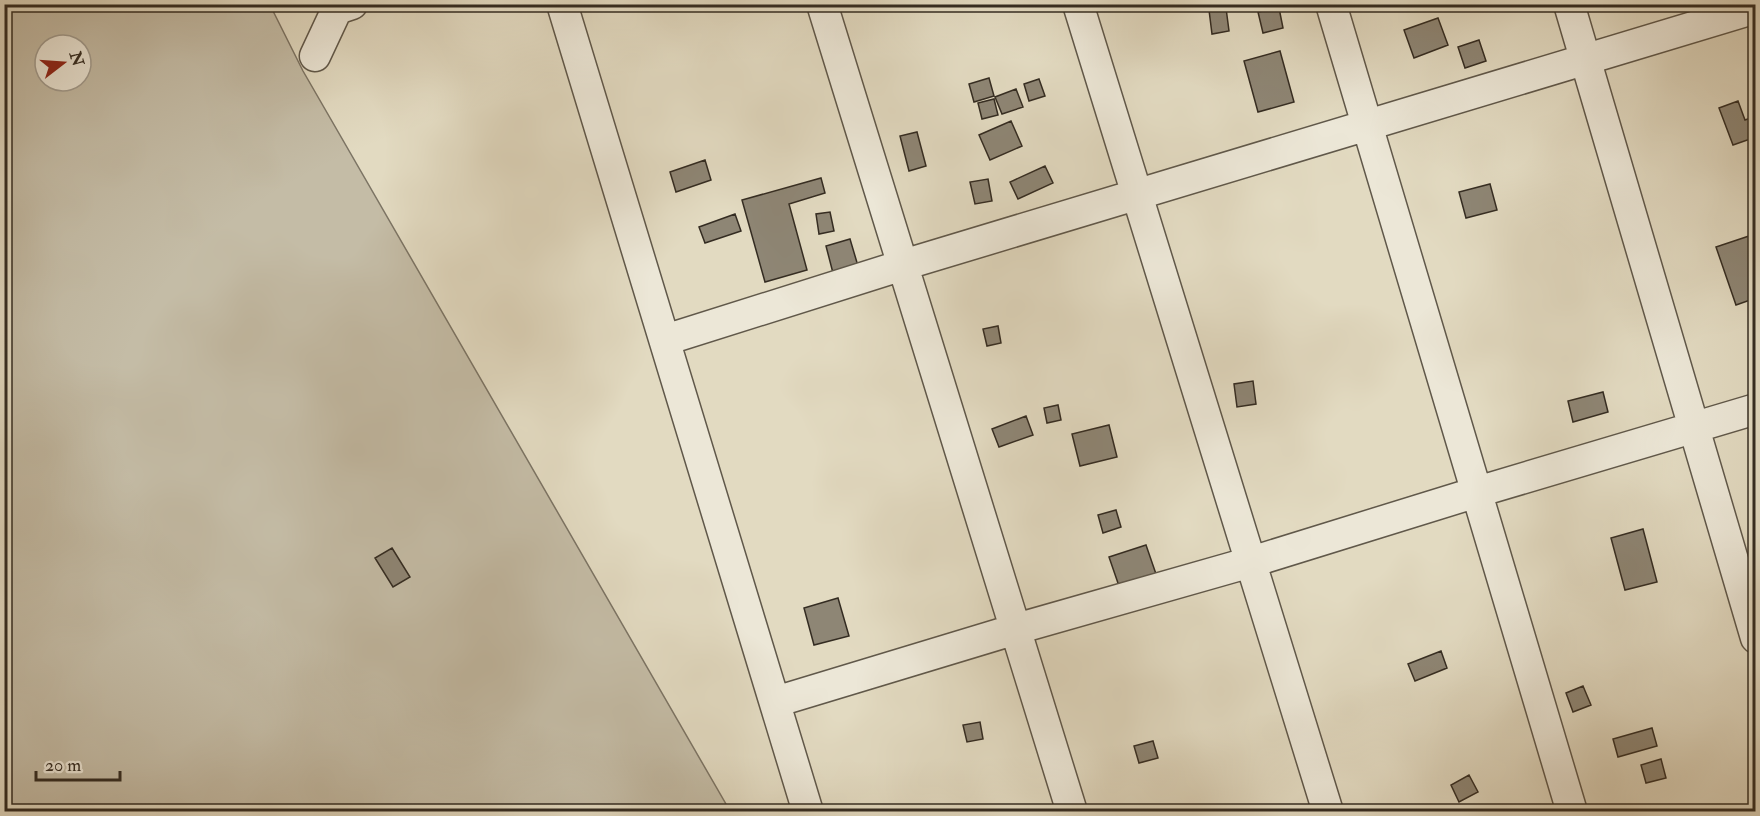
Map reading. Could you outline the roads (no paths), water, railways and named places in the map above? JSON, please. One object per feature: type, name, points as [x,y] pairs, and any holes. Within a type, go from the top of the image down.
[{"type":"street","points":[[562,4],[808,812]]},
{"type":"street","points":[[822,4],[1072,812]]},
{"type":"street","points":[[1078,4],[1328,812]]},
{"type":"street","points":[[1331,4],[1572,812]]},
{"type":"street","points":[[1569,4],[1755,638]]},
{"type":"street","points":[[315,56],[342,6]]},
{"type":"street","points":[[665,340],[903,265],[1367,127],[1755,8]]},
{"type":"street","points":[[775,702],[1755,410]]}]
